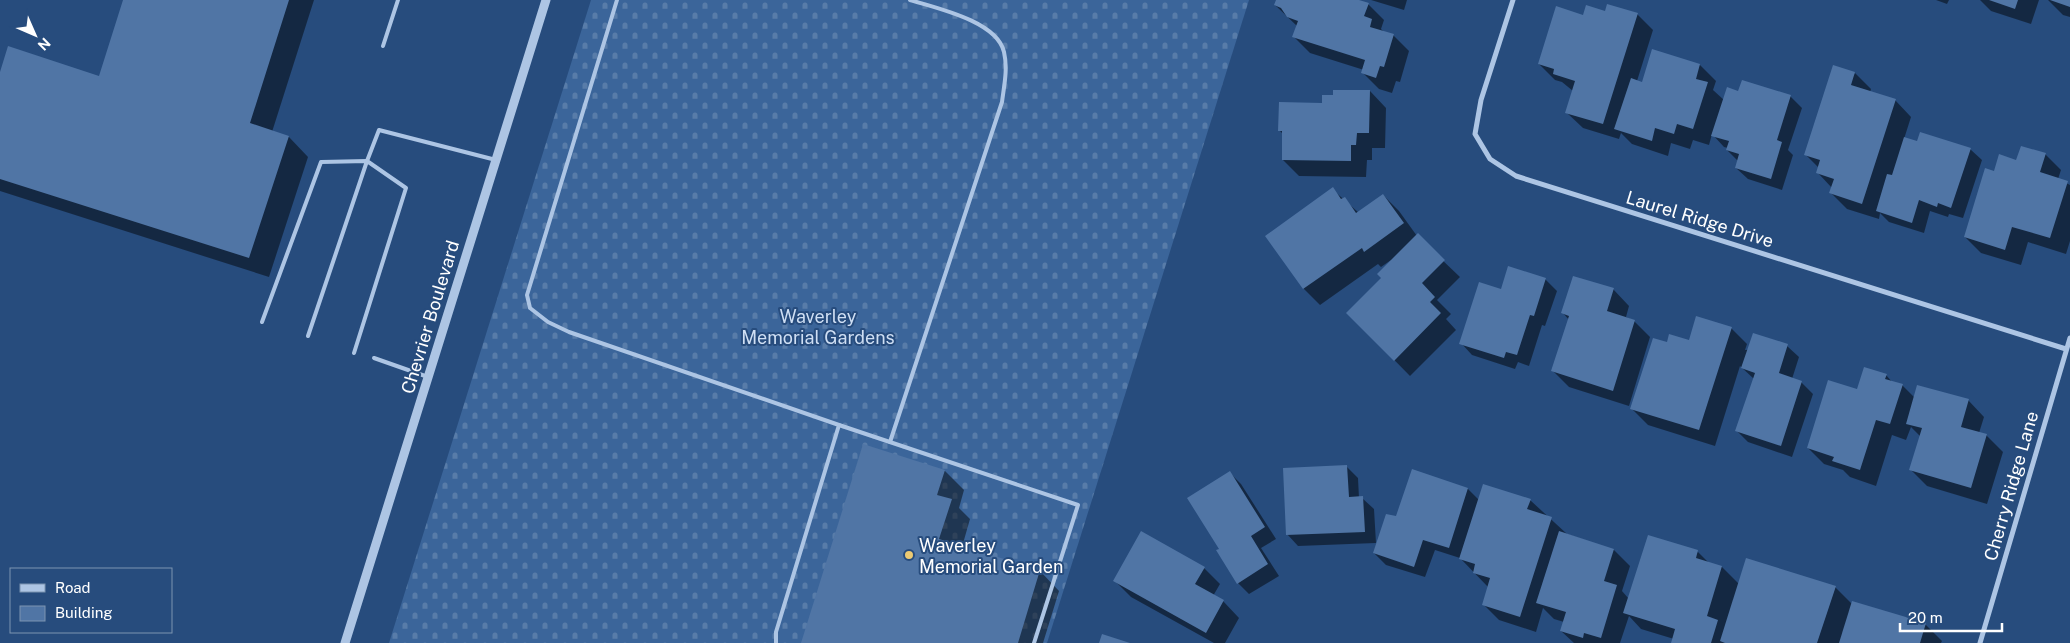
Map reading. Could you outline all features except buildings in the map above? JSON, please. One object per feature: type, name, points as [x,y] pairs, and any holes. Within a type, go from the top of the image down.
[{"type":"street","name":"Chevrier Boulevard","points":[[345,643],[546,0]]},
{"type":"street","name":"Laurel Ridge Drive","points":[[1513,0],[1481,100],[1475,134],[1490,159],[1516,176],[2066,349]]},
{"type":"street","name":"Cherry Ridge Lane","points":[[1980,643],[2070,338]]},
{"type":"lane","points":[[383,46],[398,0]]},
{"type":"lane","points":[[617,0],[527,295],[530,308],[548,322],[569,332],[1078,505],[1034,643]]},
{"type":"lane","points":[[890,442],[1002,102],[1006,75],[1004,50],[990,32],[959,14],[910,0]]},
{"type":"lane","points":[[308,336],[379,130],[496,160]]},
{"type":"lane","points":[[262,322],[321,162],[367,161],[406,188],[354,353]]},
{"type":"lane","points":[[374,358],[428,377]]},
{"type":"lane","points":[[776,643],[776,632],[839,425]]},
{"type":"green space","name":"Waverley Memorial Gardens","points":[[591,0],[1249,0],[1047,643],[389,643]]},
{"type":"place","name":"Waverley Memorial Garden","points":[[909,555]]}]
